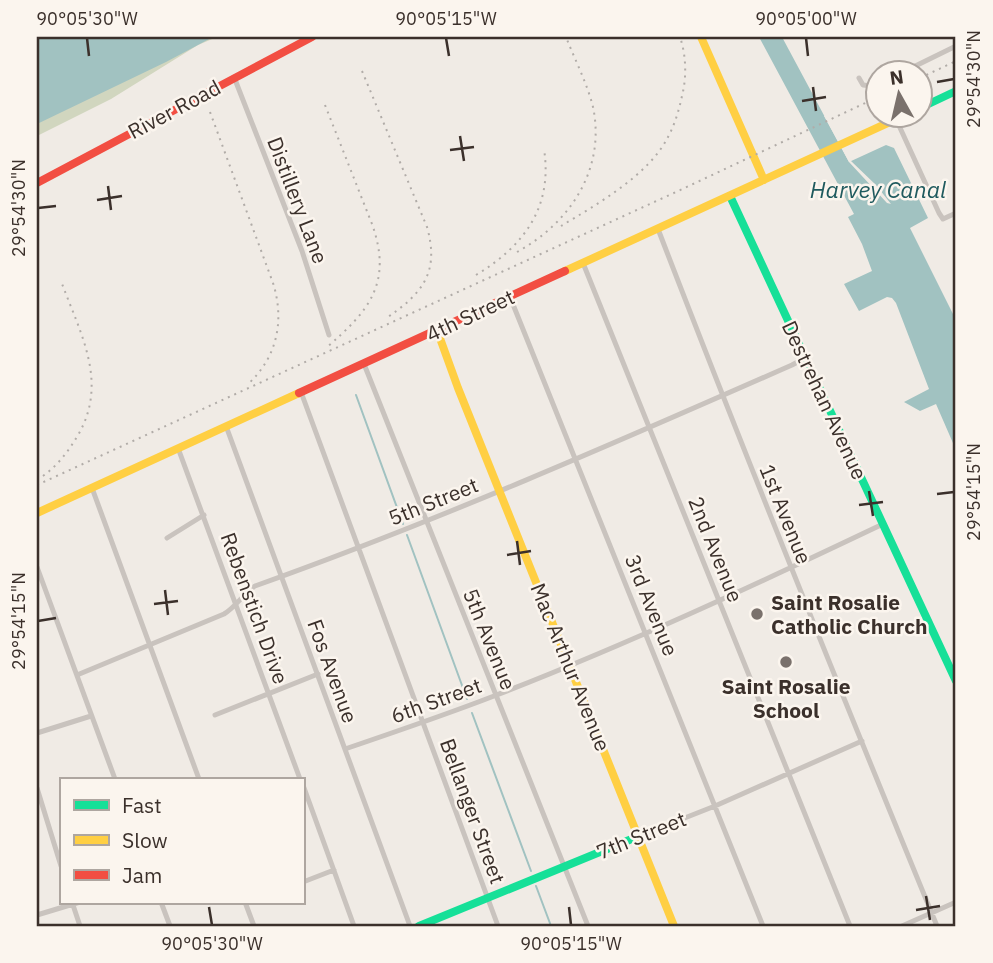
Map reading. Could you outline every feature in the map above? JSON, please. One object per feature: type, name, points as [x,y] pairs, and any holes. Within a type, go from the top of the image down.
[{"type":"main road","name":"River Road","points":[[37,183],[312,37]]},
{"type":"main road","points":[[701,37],[764,180]]},
{"type":"main road","points":[[934,101],[956,91]]},
{"type":"main road","name":"4th Street","points":[[37,513],[873,130]]},
{"type":"main road","name":"Destrehan Avenue","points":[[730,195],[956,681]]},
{"type":"main road","name":"Mac Arthur Avenue","points":[[437,330],[674,926]]},
{"type":"main road","name":"7th Street","points":[[419,926],[639,836]]},
{"type":"street","points":[[928,60],[956,46]]},
{"type":"street","name":"Distillery Lane","points":[[234,77],[302,251],[329,335]]},
{"type":"street","points":[[859,78],[864,85]]},
{"type":"street","points":[[905,130],[943,219],[956,213]]},
{"type":"street","name":"1st Avenue","points":[[658,229],[722,396],[937,926]]},
{"type":"street","name":"2nd Avenue","points":[[583,263],[850,926]]},
{"type":"street","name":"3rd Avenue","points":[[510,297],[763,926]]},
{"type":"street","name":"5th Street","points":[[77,675],[224,614],[244,593],[255,586],[358,548],[500,490],[722,396],[804,358]]},
{"type":"street","name":"5th Avenue","points":[[364,363],[588,926]]},
{"type":"street","name":"Bellanger Street","points":[[301,392],[498,926]]},
{"type":"street","name":"Fos Avenue","points":[[226,426],[410,926]]},
{"type":"street","name":"Rebenstich Drive","points":[[177,448],[237,603],[300,778]]},
{"type":"street","points":[[92,488],[199,778]]},
{"type":"street","points":[[167,538],[204,516]]},
{"type":"street","name":"6th Street","points":[[345,749],[424,723],[570,665],[720,601],[883,524]]},
{"type":"street","points":[[37,567],[115,778]]},
{"type":"street","points":[[215,716],[318,674]]},
{"type":"street","points":[[37,733],[91,716]]},
{"type":"street","name":"7th Street","points":[[639,836],[715,806],[862,741]]},
{"type":"street","points":[[37,788],[60,863]]},
{"type":"street","points":[[304,788],[354,926]]},
{"type":"street","points":[[304,882],[334,870]]},
{"type":"street","points":[[902,926],[956,902]]},
{"type":"street","points":[[37,915],[70,904]]},
{"type":"street","points":[[73,904],[80,926]]},
{"type":"street","points":[[162,904],[170,926]]},
{"type":"street","points":[[246,904],[254,926]]},
{"type":"green space","points":[[194,37],[217,37],[198,45],[111,99],[37,136],[37,115]]},
{"type":"water","points":[[37,37],[213,37],[37,124]]},
{"type":"water","name":"Harvey Canal","points":[[759,37],[782,37],[849,162],[886,145],[894,148],[928,218],[910,228],[956,320],[956,450],[936,404],[920,411],[904,402],[929,389],[896,303],[887,297],[859,311],[844,284],[872,271],[848,217],[854,214]]},
{"type":"pier","points":[[828,114],[851,161],[891,204],[887,203],[849,162],[824,116]]},
{"type":"waterway","points":[[356,395],[403,524]]},
{"type":"waterway","points":[[407,535],[467,699]]},
{"type":"waterway","points":[[472,713],[531,871]]},
{"type":"waterway","points":[[536,886],[551,926]]},
{"type":"railway","points":[[517,252],[536,240],[568,210],[589,172],[594,152],[596,130],[593,107],[566,37]]},
{"type":"railway","points":[[561,226],[590,209],[635,176],[648,164],[668,137],[680,106],[685,81],[684,51],[680,37]]},
{"type":"railway","points":[[934,71],[956,61]]},
{"type":"railway","points":[[362,71],[427,227],[430,243],[431,257],[425,281],[409,301],[385,319]]},
{"type":"railway","points":[[37,485],[864,104]]},
{"type":"railway","points":[[325,105],[372,224],[380,263],[378,279],[365,308],[326,348]]},
{"type":"railway","points":[[210,112],[277,297],[278,325],[272,351],[247,385]]},
{"type":"railway","points":[[476,275],[508,251],[531,223],[544,189],[544,149]]},
{"type":"railway","points":[[43,476],[62,458],[78,435],[87,415],[91,396],[88,358],[61,281]]},
{"type":"traffic: fast","points":[[934,101],[956,91]]},
{"type":"traffic: fast","points":[[730,196],[956,681]]},
{"type":"traffic: fast","points":[[419,926],[639,836]]},
{"type":"traffic: slow","points":[[701,37],[764,180]]},
{"type":"traffic: slow","points":[[565,271],[872,130]]},
{"type":"traffic: slow","points":[[437,330],[674,926]]},
{"type":"traffic: slow","points":[[37,513],[299,393]]},
{"type":"traffic: jam","points":[[37,183],[312,37]]},
{"type":"traffic: jam","points":[[299,393],[565,271]]},
{"type":"place","name":"Saint Rosalie Catholic Church","points":[[757,614]]},
{"type":"place","name":"Saint Rosalie School","points":[[786,662]]}]
